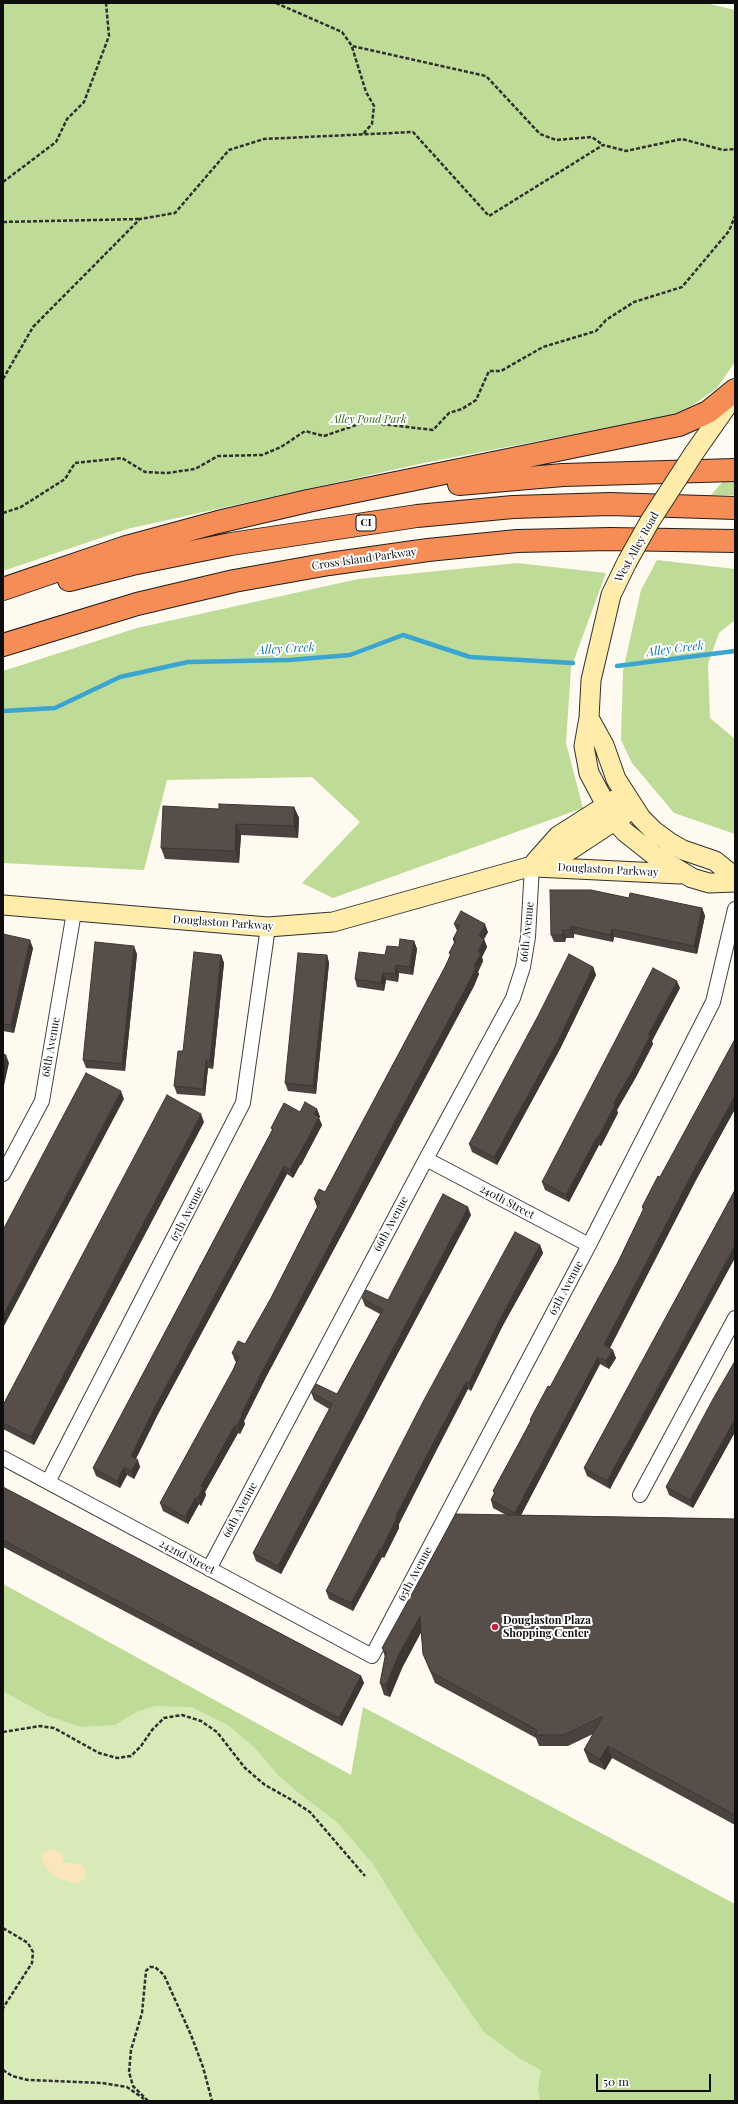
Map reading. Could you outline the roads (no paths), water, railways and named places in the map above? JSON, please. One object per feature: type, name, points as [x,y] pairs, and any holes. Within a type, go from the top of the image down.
[{"type":"highway","points":[[3,588],[126,547],[218,522],[308,501],[679,425],[708,412],[735,390]]},
{"type":"highway","points":[[126,547],[219,524],[308,507],[468,482],[563,475],[735,470]]},
{"type":"highway","name":"CI","points":[[3,598],[132,564],[231,544],[417,516],[513,507],[610,504],[735,507]]},
{"type":"highway","name":"Cross Island Parkway","points":[[3,645],[137,604],[234,581],[329,564],[428,550],[517,541],[610,539],[735,541]]},
{"type":"highway","points":[[699,540],[735,545]]},
{"type":"main road","name":"West Alley Road","points":[[610,812],[590,773],[584,746],[589,718],[591,680],[600,635],[611,595],[627,562],[650,521],[694,453],[735,395]]},
{"type":"main road","points":[[589,718],[604,745],[616,779],[630,801],[654,831],[683,850],[715,861],[735,877]]},
{"type":"main road","name":"Douglaston Parkway","points":[[532,866],[558,836],[630,801]]},
{"type":"main road","name":"Douglaston Parkway","points":[[610,812],[654,856],[684,874],[709,883],[735,882]]},
{"type":"main road","name":"Douglaston Parkway","points":[[3,905],[268,927],[333,922],[532,866],[684,874]]},
{"type":"street","name":"66th Avenue","points":[[209,1569],[426,1158],[513,998],[523,967],[528,937],[532,866]]},
{"type":"street","name":"65th Avenue","points":[[372,1656],[589,1245],[713,1002],[735,909]]},
{"type":"street","name":"68th Avenue","points":[[3,1174],[42,1100],[74,912]]},
{"type":"street","name":"67th Avenue","points":[[48,1482],[243,1103],[268,927]]},
{"type":"street","name":"240th Street","points":[[426,1158],[589,1245]]},
{"type":"street","points":[[640,1496],[735,1318]]},
{"type":"street","name":"242nd Street","points":[[3,1458],[372,1656]]},
{"type":"waterway","name":"Alley Creek","points":[[3,711],[55,708],[120,677],[188,662],[289,660],[350,655],[403,635],[470,657],[573,663]]},
{"type":"waterway","name":"Alley Creek","points":[[617,666],[735,651]]},
{"type":"place","name":"Douglaston Plaza Shopping Center","points":[[495,1627]]},
{"type":"park label","name":"Alley Pond Park","points":[[369,420]]}]
